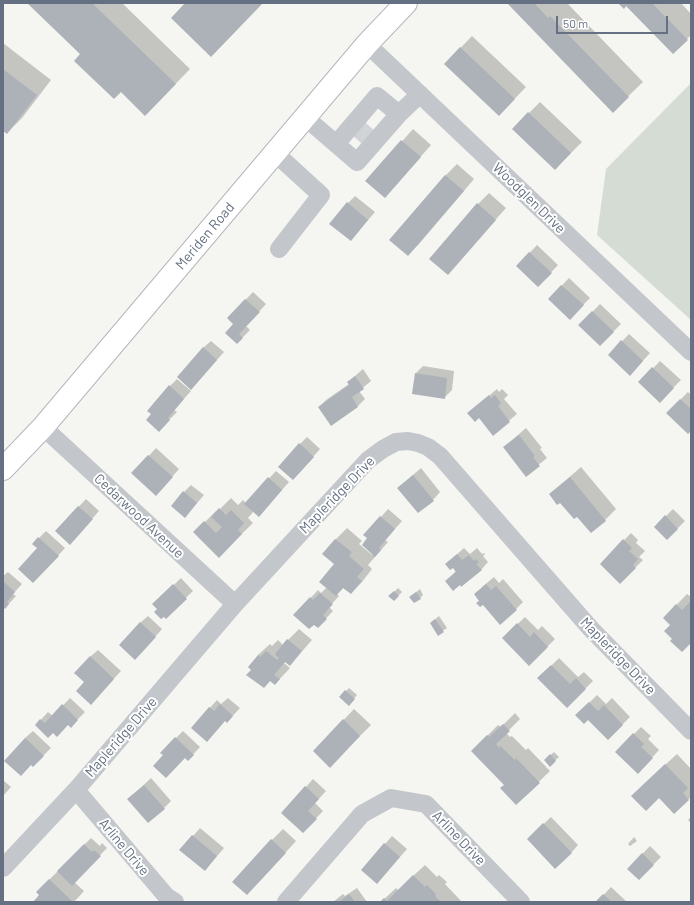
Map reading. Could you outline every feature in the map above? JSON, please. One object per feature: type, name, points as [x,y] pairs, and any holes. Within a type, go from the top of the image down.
[{"type":"main road","name":"Meriden Road","points":[[3,469],[43,427],[306,118],[367,44],[406,3]]},
{"type":"street","name":"Woodglen Drive","points":[[367,44],[691,352]]},
{"type":"street","points":[[336,144],[364,134],[399,114],[420,94]]},
{"type":"street","points":[[306,118],[357,162],[364,134],[377,96],[399,114]]},
{"type":"street","points":[[275,153],[321,195],[280,249]]},
{"type":"street","name":"Cedarwood Avenue","points":[[43,427],[235,604]]},
{"type":"street","name":"Mapleridge Drive","points":[[3,868],[76,790],[235,604],[368,460],[383,448],[396,442],[408,441],[418,443],[428,447],[440,456],[591,629],[691,730]]},
{"type":"street","name":"Arline Drive","points":[[76,790],[167,898],[175,902]]},
{"type":"street","name":"Arline Drive","points":[[286,902],[362,814],[391,798],[426,804],[521,902]]},
{"type":"shaded area","points":[[691,83],[691,320],[597,235],[606,169]]},
{"type":"building","points":[[27,3],[92,3],[176,84],[145,116],[121,92],[114,99],[74,61],[80,54]]},
{"type":"building","points":[[185,3],[263,3],[211,57],[171,18]]},
{"type":"building","points":[[507,3],[534,3],[548,18],[550,16],[629,97],[613,113]]},
{"type":"building","points":[[618,3],[652,3],[688,40],[673,54],[626,6],[624,9]]},
{"type":"building","points":[[460,47],[515,99],[499,116],[444,64]]},
{"type":"building","points":[[3,69],[37,95],[7,134],[3,131]]},
{"type":"building","points":[[528,112],[571,153],[555,170],[512,129]]},
{"type":"building","points":[[401,140],[421,157],[385,198],[365,181]]},
{"type":"building","points":[[445,175],[464,191],[408,256],[389,240]]},
{"type":"building","points":[[347,202],[368,220],[351,241],[329,224]]},
{"type":"building","points":[[477,203],[496,220],[448,275],[429,259]]},
{"type":"building","points":[[529,252],[552,273],[538,287],[516,266]]},
{"type":"building","points":[[561,285],[584,305],[570,320],[548,299]]},
{"type":"building","points":[[245,299],[260,312],[239,334],[243,338],[237,344],[225,333],[233,324],[227,318]]},
{"type":"building","points":[[592,311],[614,332],[600,346],[578,325]]},
{"type":"building","points":[[621,340],[643,361],[630,376],[608,355]]},
{"type":"building","points":[[203,347],[217,360],[191,390],[177,377]]},
{"type":"building","points":[[652,367],[674,388],[660,403],[638,382]]},
{"type":"building","points":[[415,373],[447,378],[445,399],[412,394]]},
{"type":"building","points":[[355,376],[364,389],[352,397],[358,407],[331,426],[318,407],[349,385],[347,382]]},
{"type":"building","points":[[169,385],[184,399],[168,418],[170,420],[159,432],[146,420],[151,414],[147,411]]},
{"type":"building","points":[[489,395],[491,398],[495,395],[501,403],[498,406],[510,422],[493,436],[479,418],[475,422],[467,413]]},
{"type":"building","points":[[680,399],[691,409],[691,431],[688,434],[666,413]]},
{"type":"building","points":[[519,435],[535,456],[533,457],[540,466],[526,477],[503,447]]},
{"type":"building","points":[[299,443],[314,457],[293,480],[278,467]]},
{"type":"building","points":[[148,455],[173,477],[156,496],[131,473]]},
{"type":"building","points":[[413,475],[434,501],[418,513],[397,488]]},
{"type":"building","points":[[268,477],[282,490],[259,517],[244,504]]},
{"type":"building","points":[[570,477],[606,521],[591,533],[577,517],[574,519],[560,503],[557,505],[549,494]]},
{"type":"building","points":[[183,491],[197,503],[185,518],[171,506]]},
{"type":"building","points":[[78,506],[93,519],[70,545],[55,531]]},
{"type":"building","points":[[219,508],[226,515],[231,510],[244,523],[238,530],[242,534],[219,558],[193,532],[204,521],[216,533],[222,527],[211,517]]},
{"type":"building","points":[[665,515],[678,529],[667,540],[654,527]]},
{"type":"building","points":[[380,516],[395,529],[379,548],[381,550],[375,557],[362,545],[367,538],[363,535]]},
{"type":"building","points":[[38,537],[59,556],[33,583],[18,569],[37,548],[32,544]]},
{"type":"building","points":[[335,539],[352,552],[349,556],[364,569],[357,577],[362,581],[351,594],[343,588],[336,596],[319,582],[334,564],[322,554]]},
{"type":"building","points":[[623,539],[632,548],[629,551],[638,559],[633,565],[636,568],[620,584],[600,564]]},
{"type":"building","points":[[457,554],[462,560],[469,555],[474,561],[476,559],[479,562],[476,564],[482,570],[461,587],[460,585],[453,591],[445,581],[456,572],[453,568],[450,570],[445,564]]},
{"type":"building","points":[[3,581],[15,592],[7,602],[9,604],[5,609],[3,607]]},
{"type":"building","points":[[173,584],[187,599],[166,619],[164,617],[161,619],[154,612],[157,609],[152,604]]},
{"type":"building","points":[[486,584],[491,590],[496,586],[517,610],[500,625],[483,605],[480,607],[476,603],[479,601],[474,594]]},
{"type":"building","points":[[394,591],[399,596],[394,601],[388,596]]},
{"type":"building","points":[[416,592],[421,599],[414,603],[409,597]]},
{"type":"building","points":[[320,593],[333,604],[323,615],[327,619],[318,628],[314,625],[309,629],[293,615],[310,597],[313,600]]},
{"type":"building","points":[[691,601],[691,643],[682,652],[670,641],[672,639],[664,631],[670,625],[663,618],[676,604],[682,610]]},
{"type":"building","points":[[435,619],[444,632],[438,636],[430,623]]},
{"type":"building","points":[[140,622],[156,637],[135,660],[119,645]]},
{"type":"building","points":[[517,623],[530,637],[534,632],[548,647],[529,666],[502,638]]},
{"type":"building","points":[[287,639],[302,651],[290,666],[285,662],[274,675],[280,679],[275,685],[270,681],[264,688],[246,675],[251,670],[248,667],[258,655],[260,657],[266,651],[277,660],[279,658],[275,654]]},
{"type":"building","points":[[90,656],[114,679],[91,705],[76,691],[84,682],[74,673]]},
{"type":"building","points":[[551,665],[570,684],[576,678],[586,689],[567,708],[537,678]]},
{"type":"building","points":[[345,690],[355,699],[349,706],[339,697]]},
{"type":"building","points":[[589,702],[598,711],[604,705],[623,725],[608,740],[588,720],[584,724],[575,715]]},
{"type":"building","points":[[62,704],[78,720],[71,728],[68,725],[57,737],[53,733],[48,738],[35,725],[40,719],[45,723]]},
{"type":"building","points":[[220,704],[233,716],[227,723],[225,721],[207,742],[191,728],[209,707],[214,711]]},
{"type":"building","points":[[343,719],[360,736],[330,768],[313,751]]},
{"type":"building","points":[[503,724],[510,731],[496,744],[515,760],[516,758],[540,783],[516,805],[500,788],[504,785],[471,751],[487,735],[489,737]]},
{"type":"building","points":[[633,733],[644,744],[641,747],[653,758],[638,774],[615,752]]},
{"type":"building","points":[[175,737],[194,755],[188,761],[185,758],[166,778],[153,766],[163,755],[160,753]]},
{"type":"building","points":[[25,738],[44,756],[33,767],[31,765],[21,776],[4,761]]},
{"type":"building","points":[[550,754],[556,761],[550,767],[544,760]]},
{"type":"building","points":[[665,764],[688,788],[683,793],[689,800],[674,814],[659,798],[646,811],[631,796]]},
{"type":"building","points":[[144,785],[165,809],[148,823],[127,799]]},
{"type":"building","points":[[305,786],[319,799],[308,811],[317,819],[303,833],[281,813]]},
{"type":"building","points":[[543,823],[572,853],[555,869],[527,839]]},
{"type":"building","points":[[192,835],[217,856],[205,871],[179,850]]},
{"type":"building","points":[[271,839],[286,853],[247,895],[232,882]]},
{"type":"building","points":[[384,843],[400,857],[377,884],[361,870]]},
{"type":"building","points":[[84,844],[92,852],[94,850],[101,856],[72,886],[57,871]]},
{"type":"building","points":[[642,853],[654,865],[639,880],[627,869]]},
{"type":"building","points":[[413,875],[425,887],[427,885],[436,894],[435,896],[441,902],[380,902],[384,898],[387,901]]},
{"type":"building","points":[[49,879],[73,902],[33,902],[39,895],[36,892]]},
{"type":"building","points":[[349,894],[355,902],[339,902]]},
{"type":"building","points":[[603,894],[612,902],[595,902]]},
{"type":"tunnel","points":[[359,129],[370,139]]}]
